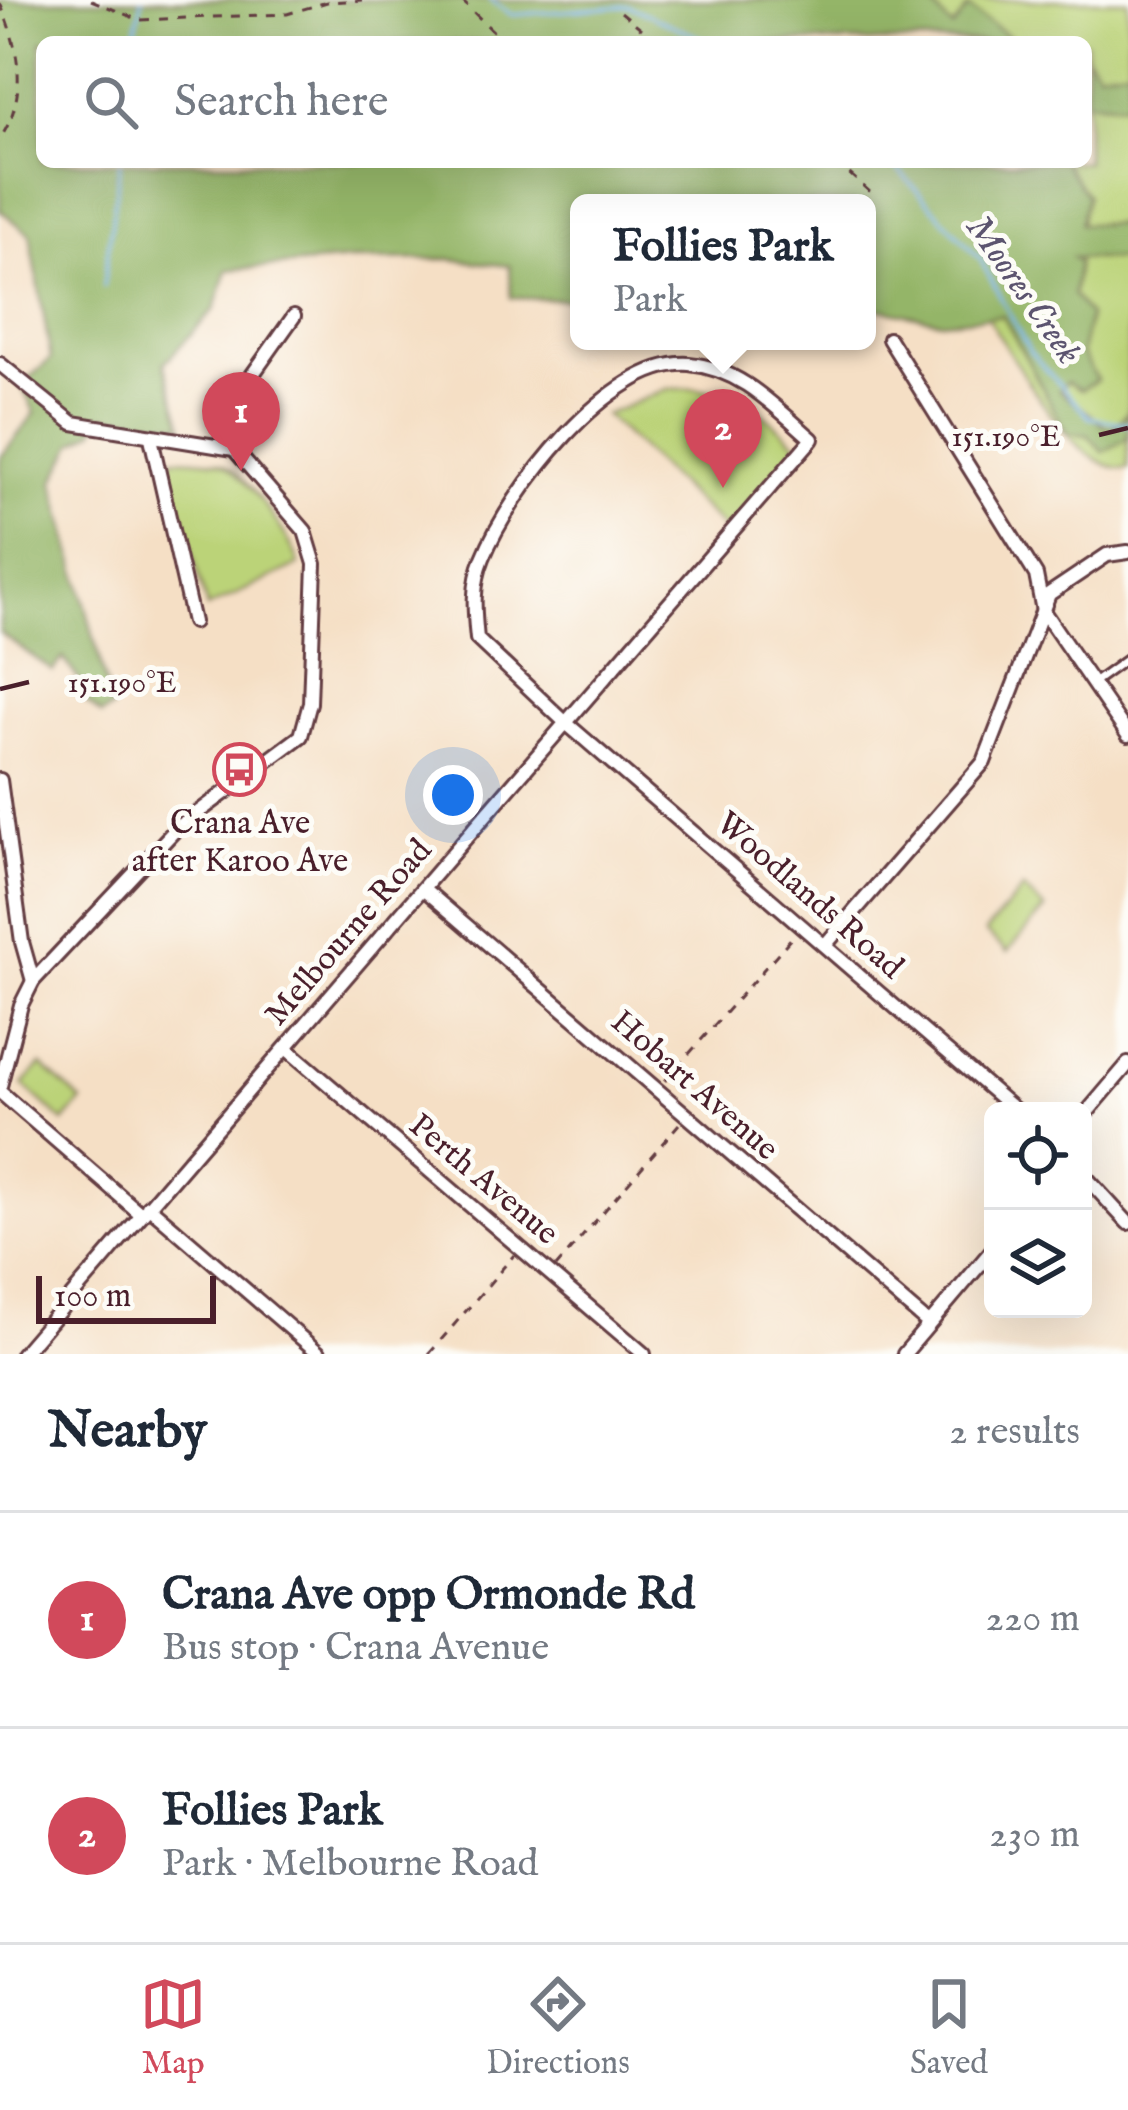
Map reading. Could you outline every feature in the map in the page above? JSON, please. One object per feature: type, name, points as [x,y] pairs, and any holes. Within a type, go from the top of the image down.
[{"type":"street","points":[[239,453],[248,381],[294,316]]},
{"type":"street","points":[[889,339],[1036,575],[1043,611],[1128,735]]},
{"type":"street","points":[[0,364],[65,419],[239,453],[314,549],[310,703],[301,736],[176,830],[33,981],[0,1089],[320,1354]]},
{"type":"street","name":"Woodlands Road","points":[[812,439],[744,380],[690,364],[665,367],[607,395],[525,485],[482,560],[473,598],[477,639],[566,723],[1006,1102]]},
{"type":"street","points":[[151,438],[193,622]]},
{"type":"street","name":"Melbourne Road","points":[[22,1354],[812,439]]},
{"type":"street","points":[[826,944],[984,762],[1049,594],[1107,555],[1128,552]]},
{"type":"street","points":[[0,780],[22,942],[33,981]]},
{"type":"street","name":"Hobart Avenue","points":[[424,889],[929,1324]]},
{"type":"street","name":"Perth Avenue","points":[[286,1048],[644,1354]]},
{"type":"street","points":[[1092,1106],[1128,1064]]},
{"type":"street","points":[[1092,1184],[1128,1223]]},
{"type":"street","points":[[904,1354],[984,1260]]},
{"type":"lane","points":[[1093,683],[1128,658]]},
{"type":"path","points":[[91,0],[140,20],[287,14],[362,0]]},
{"type":"path","points":[[461,0],[501,36]]},
{"type":"path","points":[[0,3],[21,52],[16,108],[0,139]]},
{"type":"path","points":[[621,12],[644,36]]},
{"type":"path","points":[[843,168],[870,194]]},
{"type":"path","points":[[656,1090],[803,925]]},
{"type":"path","points":[[551,1273],[687,1116]]},
{"type":"path","points":[[429,1354],[521,1247]]},
{"type":"green space","points":[[0,0],[926,0],[953,28],[968,8],[1008,36],[36,36],[36,168],[1067,168],[1087,196],[1080,224],[1128,224],[1128,260],[1073,258],[1078,262],[1073,295],[1089,316],[1081,353],[1097,380],[1081,390],[1067,382],[1059,390],[1105,426],[1115,427],[1128,411],[1128,438],[1103,452],[1088,435],[1067,433],[1003,316],[941,321],[876,308],[876,194],[570,194],[570,300],[511,298],[510,266],[449,259],[351,260],[227,270],[215,309],[164,363],[183,425],[104,415],[94,431],[74,443],[54,482],[112,708],[101,715],[78,694],[84,687],[63,658],[53,671],[0,633],[0,458],[35,413],[21,385],[51,359],[30,234],[0,210]]},
{"type":"green space","points":[[926,0],[1128,0],[1128,468],[1108,465],[1067,434],[987,317],[1057,312],[1087,196],[1067,168],[1092,168],[1092,36],[959,36]]},
{"type":"green space","points":[[1092,63],[1098,71],[1128,67],[1128,104],[1092,101]]},
{"type":"green space","points":[[667,389],[726,394],[768,418],[799,445],[727,531],[605,415]]},
{"type":"green space","points":[[174,458],[212,461],[232,470],[279,526],[299,565],[207,608],[169,465]]},
{"type":"green space","points":[[1023,889],[1045,909],[1007,952],[985,932]]},
{"type":"green space","points":[[41,1065],[82,1101],[64,1122],[23,1085]]},
{"type":"waterway","points":[[134,36],[142,0]]},
{"type":"waterway","name":"Moores Creek","points":[[490,0],[512,15],[629,6],[696,36]]},
{"type":"waterway","points":[[103,287],[119,168]]},
{"type":"waterway","name":"Moores Creek","points":[[897,168],[980,259],[1030,352],[1089,417],[1128,424]]},
{"type":"place","name":"Crana Ave opp Ormonde Rd","points":[[241,471]]},
{"type":"place","name":"Follies Park","points":[[723,488]]},
{"type":"place","name":"Crana Ave after Karoo Ave","points":[[240,770]]}]
